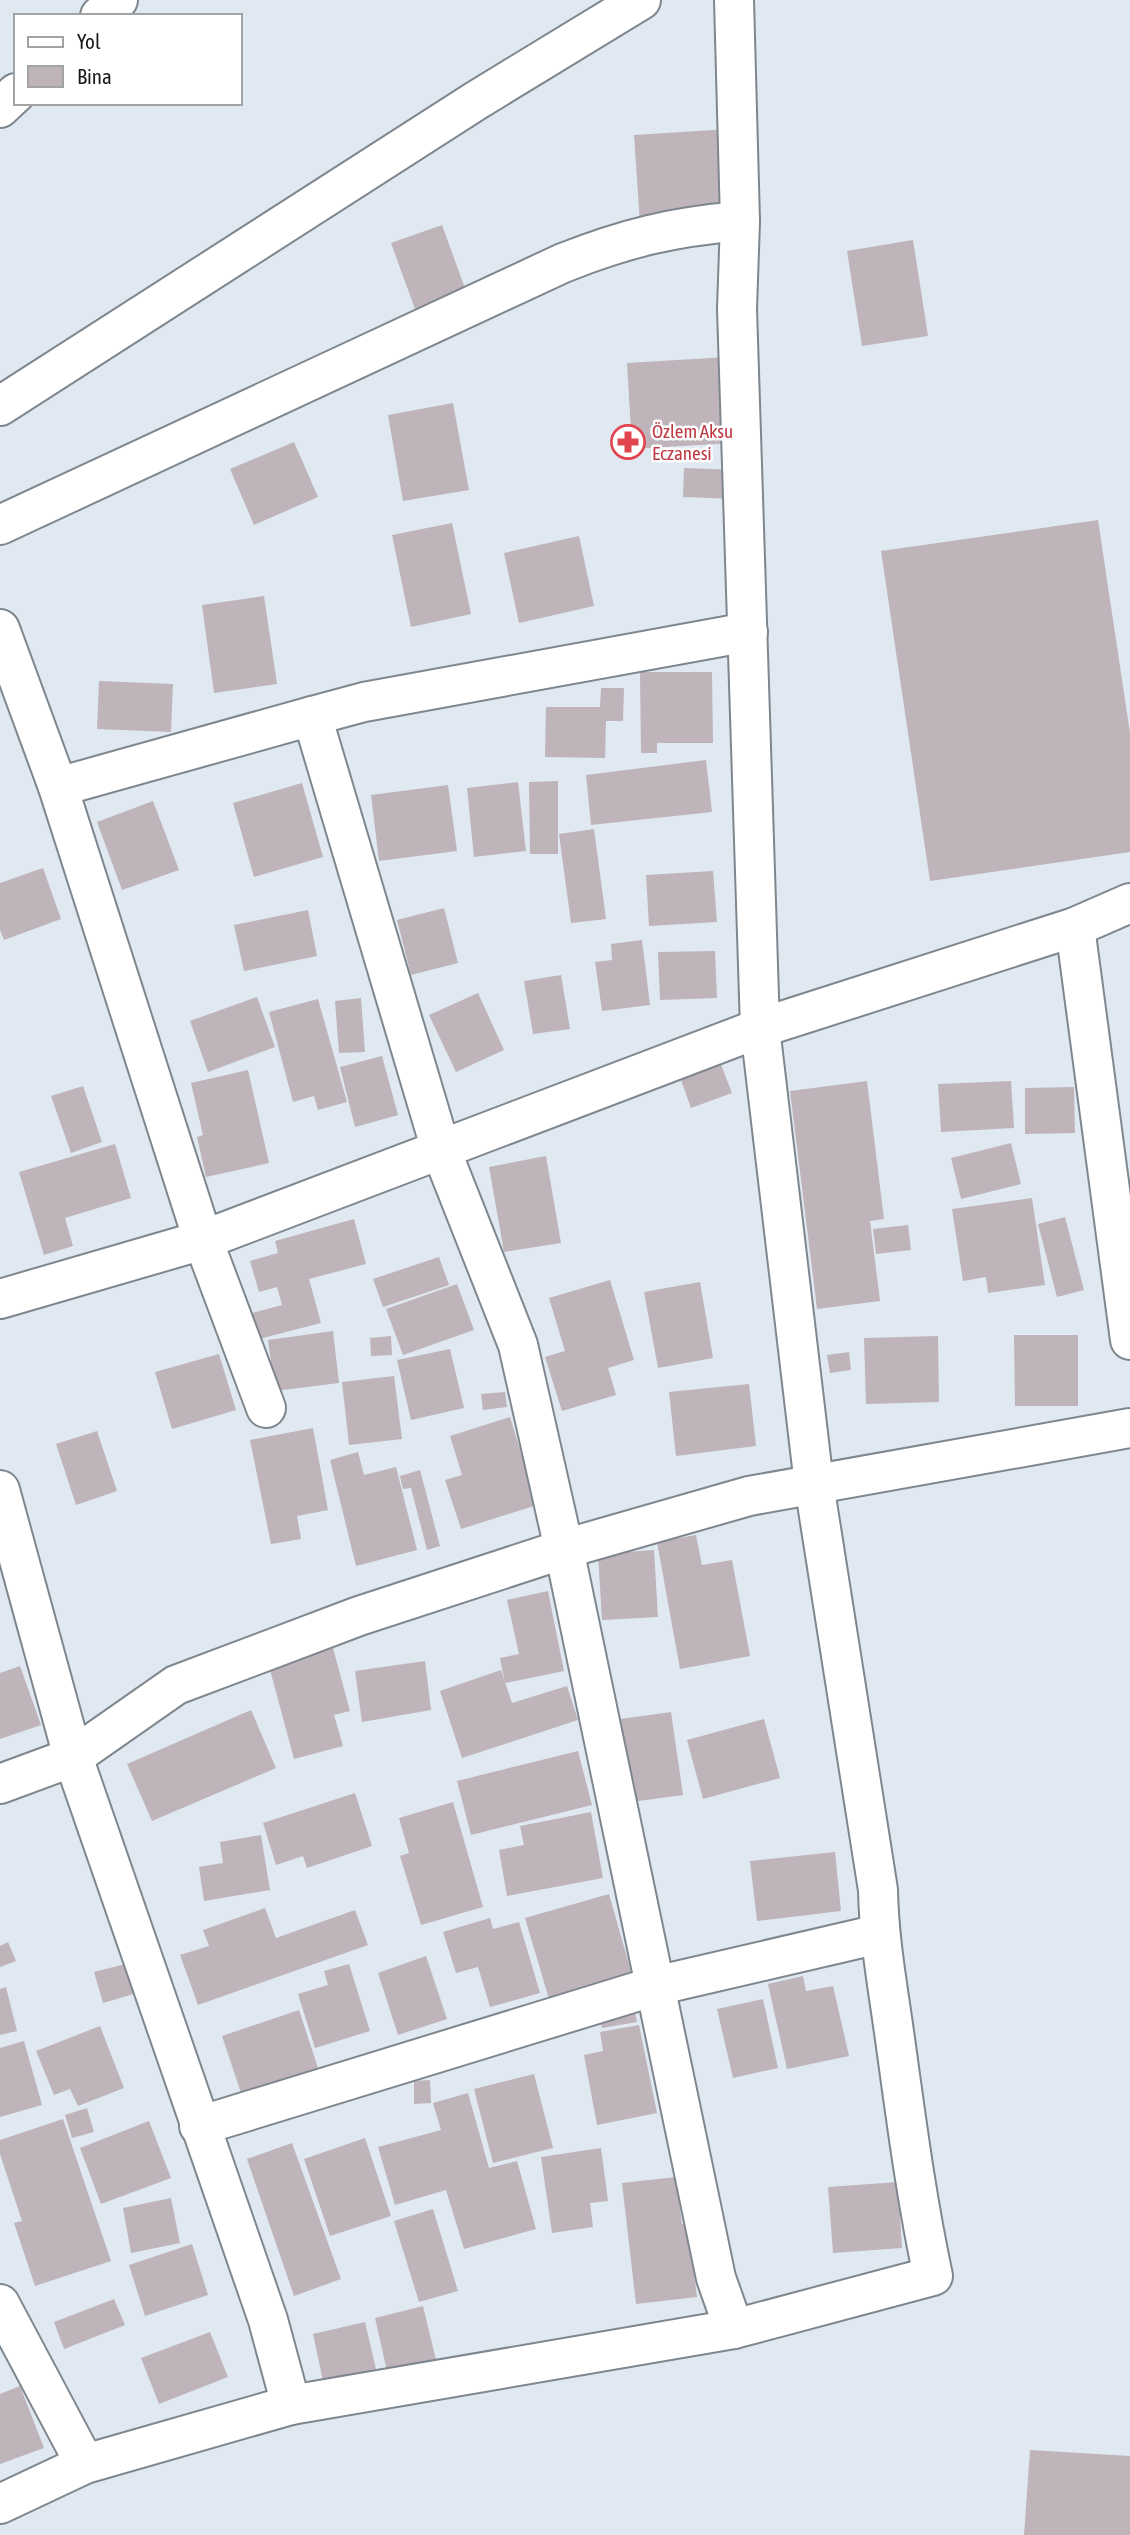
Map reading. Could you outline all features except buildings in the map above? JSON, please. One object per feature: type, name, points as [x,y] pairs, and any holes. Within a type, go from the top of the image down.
[{"type":"street","points":[[102,14],[118,0]]},
{"type":"street","points":[[0,406],[477,100],[641,0]]},
{"type":"street","points":[[0,2504],[85,2464],[291,2405],[734,2329],[933,2276],[918,2206],[887,1978],[878,1934],[877,1890],[814,1484],[760,1028],[737,309],[740,221],[734,0]]},
{"type":"street","points":[[0,108],[14,95]]},
{"type":"street","points":[[0,525],[609,244],[656,231],[740,221]]},
{"type":"street","points":[[0,629],[58,788],[203,1240],[266,1408]]},
{"type":"street","points":[[58,788],[364,702],[748,632]]},
{"type":"street","points":[[312,716],[441,1150],[518,1345],[564,1549],[716,2278],[734,2329]]},
{"type":"street","points":[[0,1299],[203,1240],[760,1028],[1076,927],[1130,903]]},
{"type":"street","points":[[1076,927],[1130,1340]]},
{"type":"street","points":[[0,1784],[73,1757],[176,1685],[359,1616],[564,1549],[749,1496],[1130,1428]]},
{"type":"street","points":[[0,1490],[73,1757],[268,2320],[291,2405]]},
{"type":"street","points":[[199,2126],[654,1986],[878,1934]]},
{"type":"street","points":[[0,2304],[85,2464]]},
{"type":"place","name":"Özlem Aksu Eczanesi","points":[[628,442]]}]
